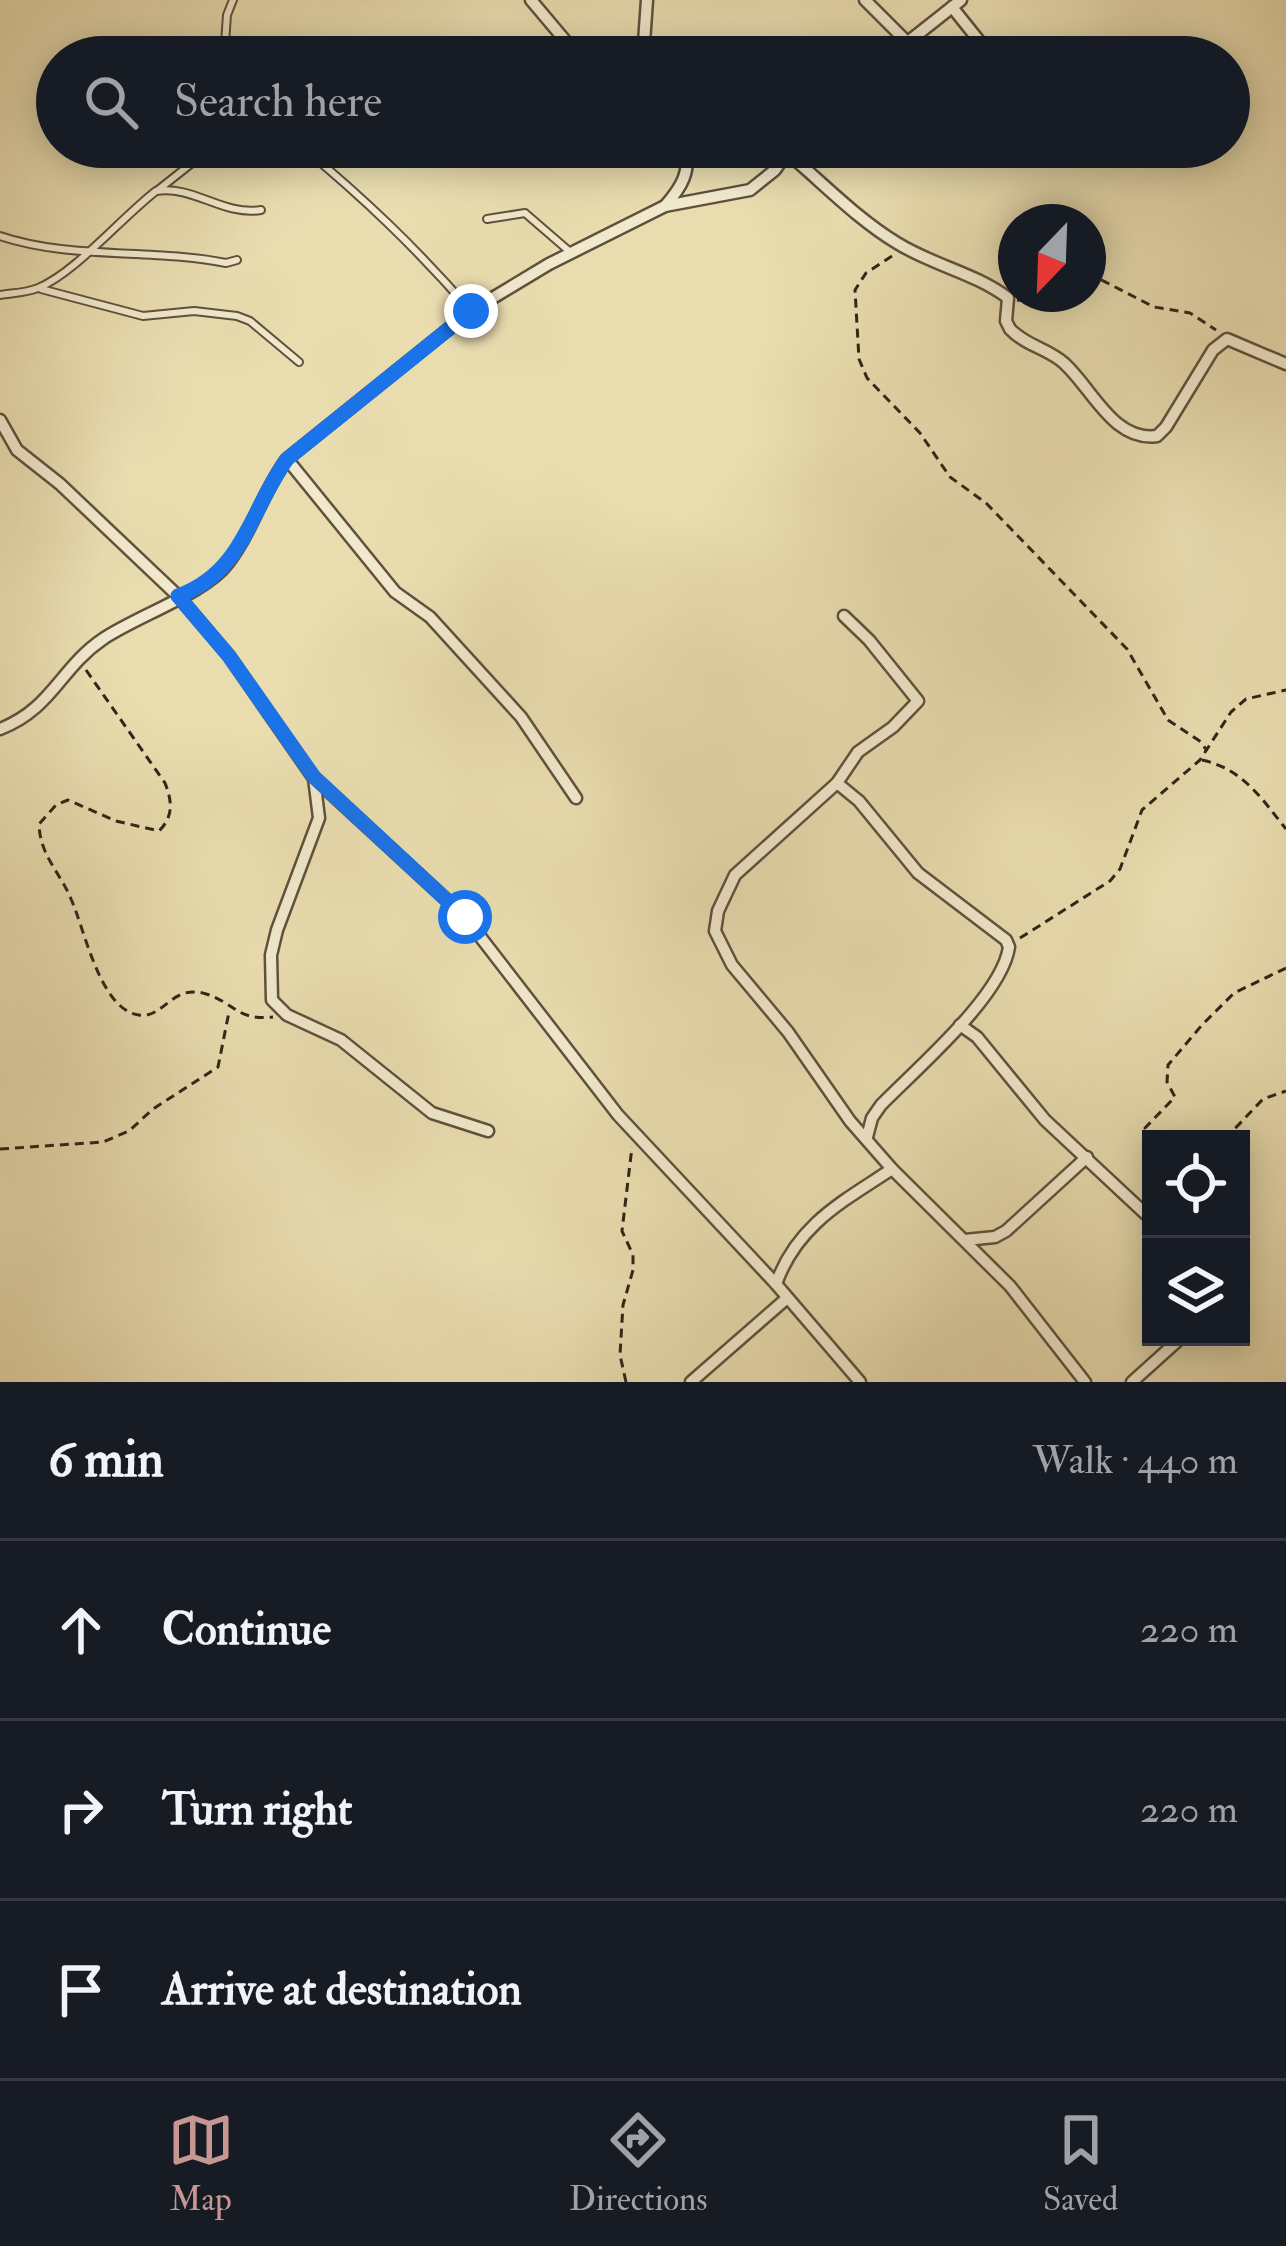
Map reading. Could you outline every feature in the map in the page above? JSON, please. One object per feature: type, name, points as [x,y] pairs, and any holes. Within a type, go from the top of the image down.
[{"type":"street","points":[[531,0],[561,36]]},
{"type":"street","points":[[644,36],[647,0]]},
{"type":"street","points":[[865,0],[901,36]]},
{"type":"street","points":[[917,36],[957,4],[978,36]]},
{"type":"street","points":[[665,206],[680,190],[686,168]]},
{"type":"street","points":[[0,729],[26,718],[100,641],[200,588],[226,566],[249,530],[267,486],[287,459],[471,311],[665,206],[750,190],[777,168]]},
{"type":"street","points":[[810,168],[906,248],[998,290]]},
{"type":"street","points":[[1007,312],[1010,329],[1067,366],[1120,426],[1140,438],[1157,436],[1166,428],[1213,350],[1227,339],[1286,364]]},
{"type":"street","points":[[0,420],[17,450],[178,596],[229,656],[314,777],[465,917],[630,1128],[860,1382]]},
{"type":"street","points":[[287,459],[395,592],[430,616],[521,718],[576,798]]},
{"type":"street","points":[[844,616],[918,701],[893,727],[858,752],[837,783],[735,874],[718,911],[715,931],[732,965],[788,1032],[850,1121],[1010,1286],[1084,1382]]},
{"type":"street","points":[[314,777],[319,818],[271,956],[272,1000],[287,1015],[341,1040],[432,1113],[488,1131]]},
{"type":"street","points":[[837,783],[859,801],[918,872],[1010,947],[1002,973],[881,1105],[867,1136]]},
{"type":"street","points":[[960,1024],[977,1036],[1045,1120],[1142,1210]]},
{"type":"street","points":[[965,1240],[1006,1231],[1087,1157]]},
{"type":"street","points":[[776,1284],[788,1252],[809,1228],[892,1169]]},
{"type":"street","points":[[691,1382],[786,1299]]},
{"type":"street","points":[[1132,1382],[1172,1346]]},
{"type":"lane","points":[[226,36],[233,0]]},
{"type":"lane","points":[[0,295],[38,288],[70,270],[88,249],[186,168]]},
{"type":"lane","points":[[328,168],[422,254],[471,311]]},
{"type":"lane","points":[[156,191],[187,191],[235,212],[261,210]]},
{"type":"lane","points":[[487,219],[514,212],[533,216],[572,253]]},
{"type":"lane","points":[[0,236],[34,246],[226,263],[237,260]]},
{"type":"lane","points":[[38,288],[127,314],[194,311],[237,316],[250,321],[299,362]]},
{"type":"path","points":[[906,248],[870,270],[855,290],[862,369],[920,433],[950,477],[1000,516],[1127,649],[1168,720],[1207,751]]},
{"type":"path","points":[[1106,282],[1154,307],[1190,313],[1227,339]]},
{"type":"path","points":[[78,660],[165,783],[171,799],[170,813],[159,831],[116,821],[68,800],[56,805],[40,824],[48,863],[70,897],[95,966],[120,1006],[139,1015],[151,1015],[172,996],[202,992],[254,1019],[287,1015]]},
{"type":"path","points":[[1010,947],[1110,881],[1120,869],[1142,810],[1200,760],[1232,712],[1246,699],[1286,690]]},
{"type":"path","points":[[1200,760],[1221,764],[1244,778],[1286,829]]},
{"type":"path","points":[[1146,1130],[1175,1097],[1167,1082],[1168,1065],[1234,993],[1286,968]]},
{"type":"path","points":[[0,1150],[89,1145],[129,1131],[153,1109],[218,1067],[230,1009]]},
{"type":"path","points":[[1234,1130],[1263,1100],[1286,1091]]},
{"type":"path","points":[[626,1382],[620,1355],[623,1305],[633,1270],[633,1255],[622,1231],[632,1165],[630,1128]]},
{"type":"route","points":[[465,917],[314,777],[229,656],[178,596],[200,588],[226,566],[249,530],[267,486],[287,459],[471,311]]}]
